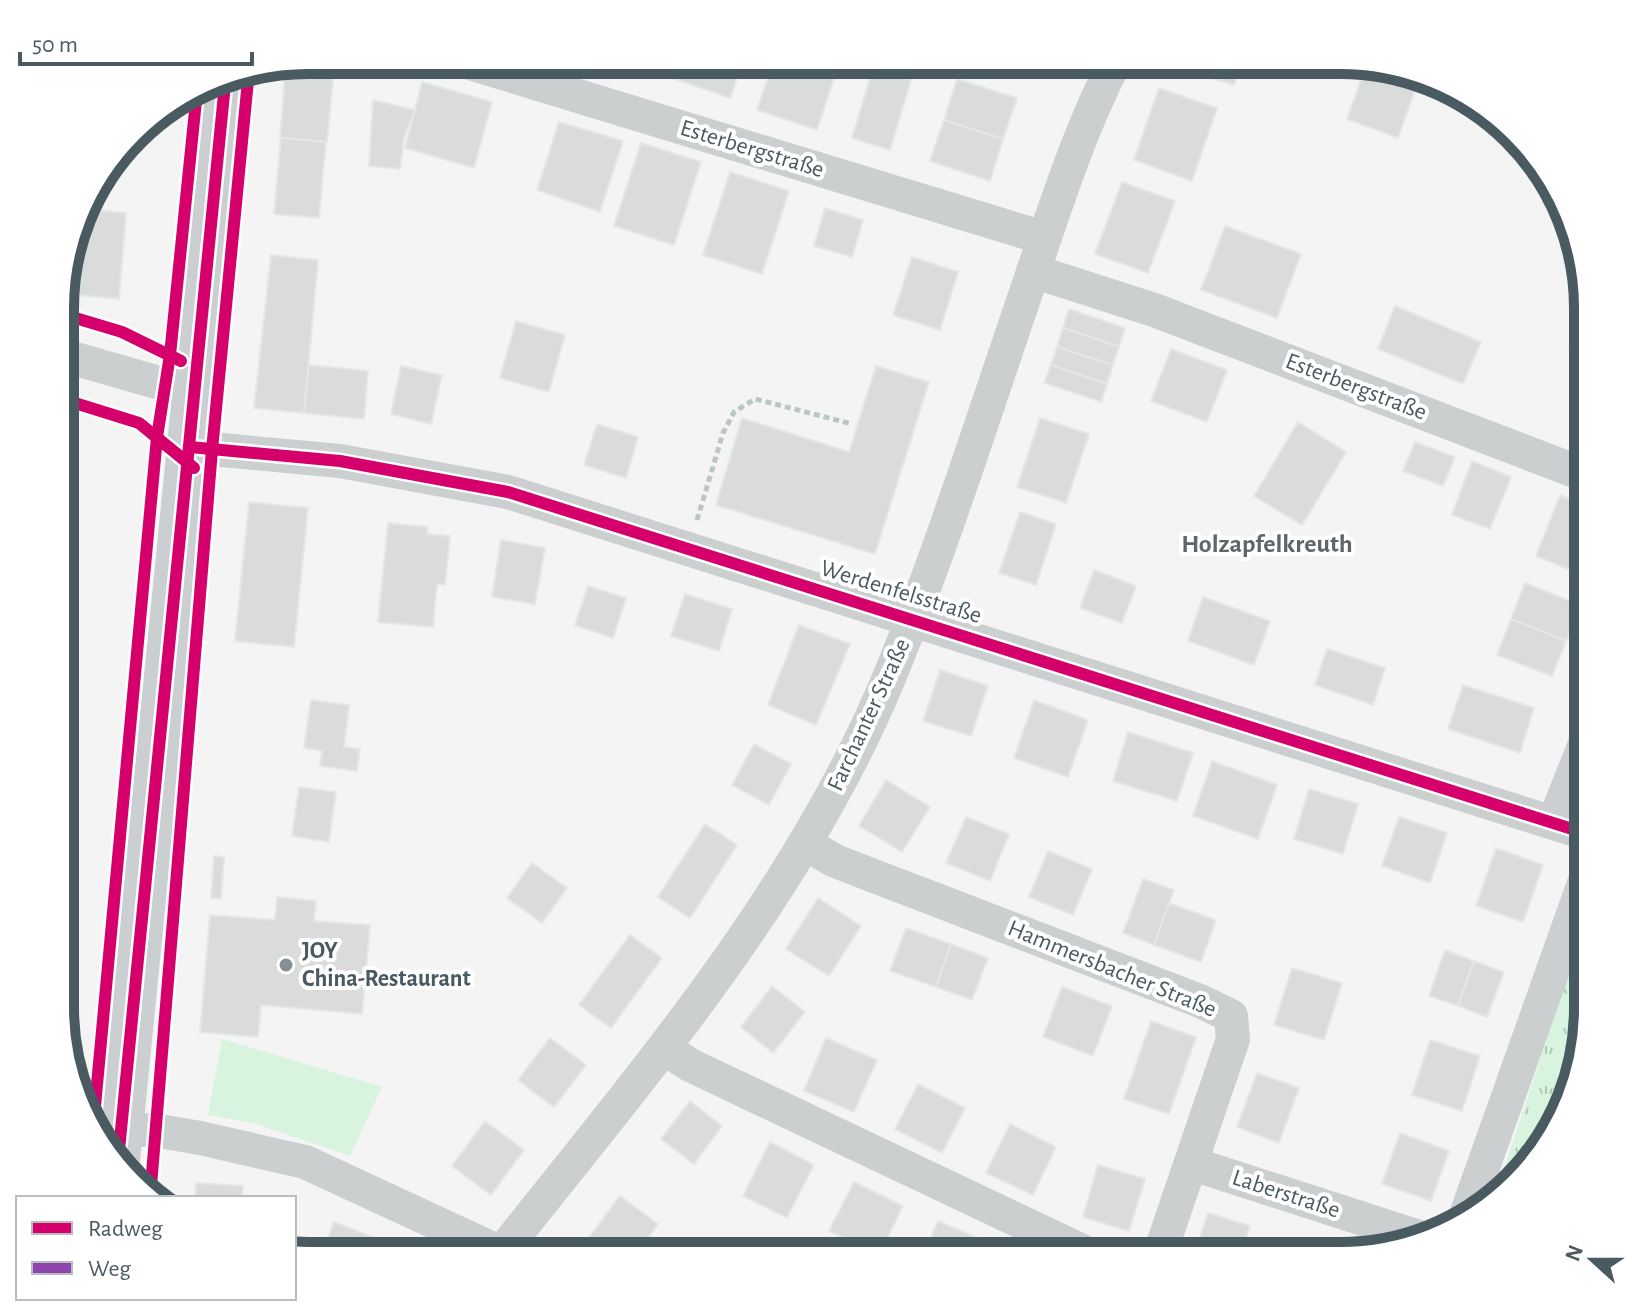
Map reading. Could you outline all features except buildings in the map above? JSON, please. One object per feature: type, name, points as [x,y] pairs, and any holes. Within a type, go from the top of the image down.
[{"type":"street","name":"Esterbergstraße","points":[[507,74],[1044,238]]},
{"type":"street","name":"Farchanter Straße","points":[[515,1241],[728,963],[806,844],[850,765],[912,618],[1070,163],[1109,75]]},
{"type":"street","points":[[224,90],[119,1145],[154,1130],[305,1162],[477,1241]]},
{"type":"street","name":"Esterbergstraße","points":[[1033,271],[1154,310],[1574,471]]},
{"type":"street","points":[[74,358],[194,393]]},
{"type":"street","name":"Werdenfelsstraße","points":[[190,447],[340,461],[508,492],[1573,829]]},
{"type":"street","points":[[1554,822],[1573,773]]},
{"type":"street","name":"Hammersbacher Straße","points":[[806,844],[835,861],[1200,1001],[1231,1016],[1233,1039],[1164,1242]]},
{"type":"street","points":[[1471,1202],[1573,914]]},
{"type":"street","points":[[664,1048],[690,1065],[1063,1242]]},
{"type":"street","name":"Laberstraße","points":[[1193,1164],[1405,1233]]},
{"type":"path","points":[[688,548],[723,433],[734,412],[755,399],[852,424]]},
{"type":"green space","points":[[1573,961],[1573,1024],[1566,1069],[1543,1125],[1501,1179]]},
{"type":"green space","points":[[222,1039],[382,1087],[350,1156],[254,1123],[208,1115]]},
{"type":"cycle path","points":[[151,1181],[212,450],[248,82]]},
{"type":"cycle path","points":[[119,1147],[224,90]]},
{"type":"cycle path","points":[[95,1105],[157,437],[170,355],[196,103]]},
{"type":"cycle path","points":[[74,318],[122,332],[181,361]]},
{"type":"cycle path","points":[[74,403],[139,423],[194,468]]},
{"type":"cycle path","points":[[190,447],[340,461],[508,492],[1573,829]]},
{"type":"place","name":"JOY China-Restaurant","points":[[286,965]]},
{"type":"district","name":"Holzapfelkreuth","points":[[1267,544]]}]
